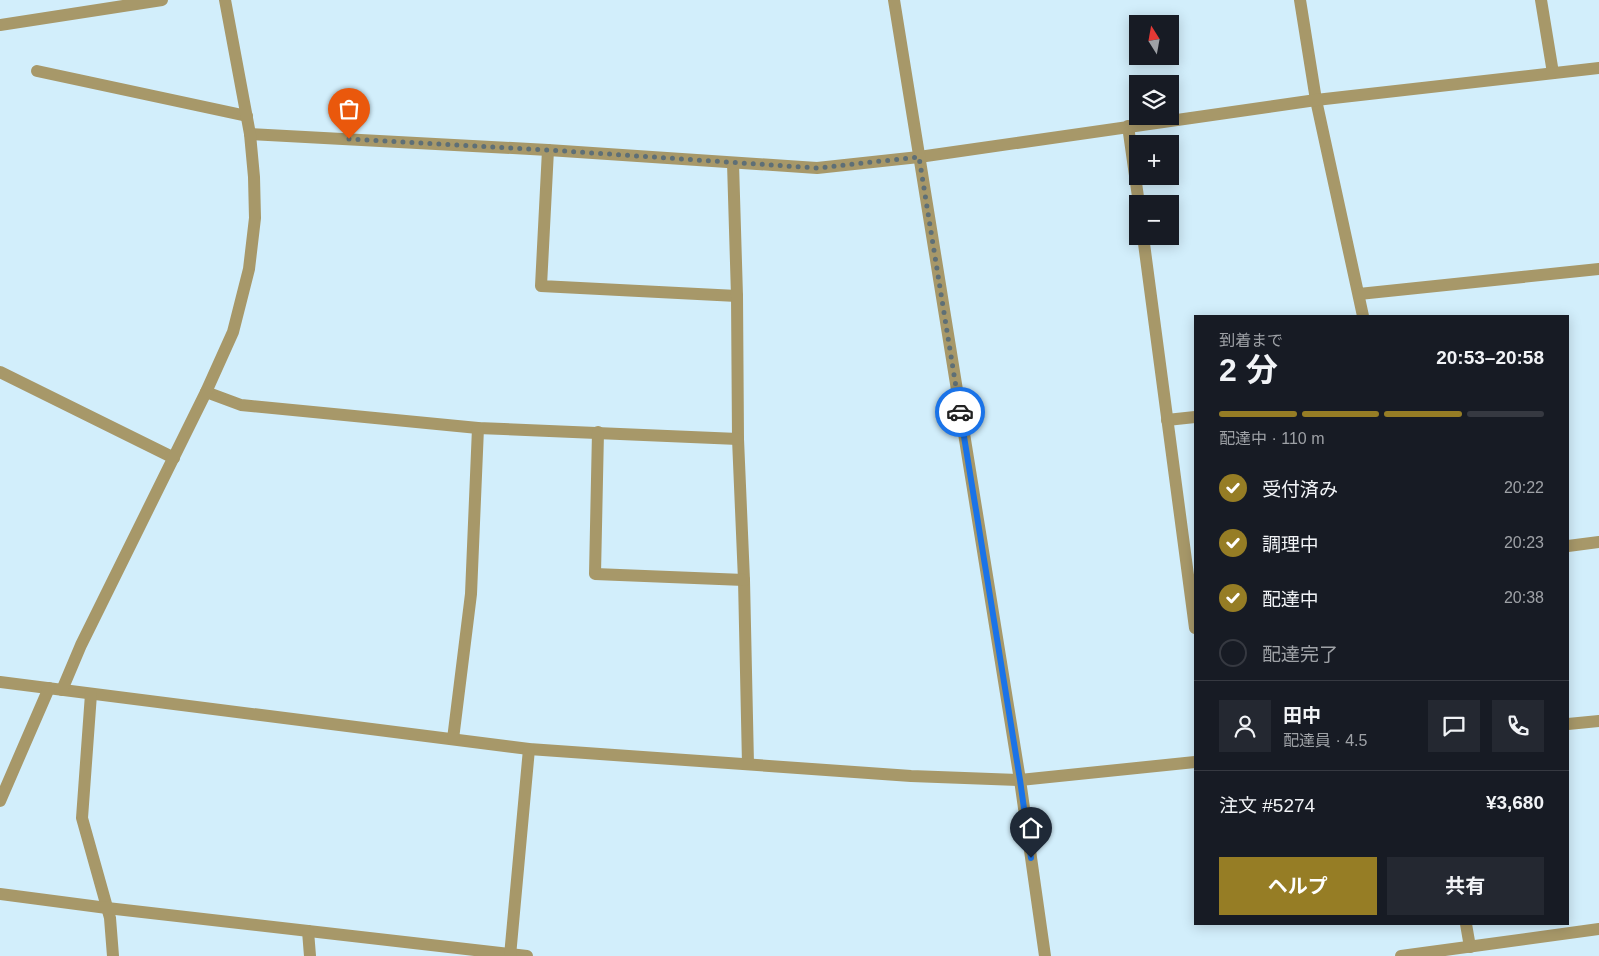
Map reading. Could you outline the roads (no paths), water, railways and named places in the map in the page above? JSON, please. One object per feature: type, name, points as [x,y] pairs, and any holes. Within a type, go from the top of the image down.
[{"type":"street","points":[[0,25],[162,0]]},
{"type":"street","points":[[0,801],[55,689],[81,645],[174,458],[233,332],[249,269],[255,218],[250,134],[225,0]]},
{"type":"street","points":[[894,0],[1020,780],[1045,956]]},
{"type":"street","points":[[1300,0],[1316,100],[1363,315]]},
{"type":"street","points":[[1541,0],[1553,73]]},
{"type":"street","points":[[250,134],[548,150],[817,168],[919,157],[1316,100],[1599,68]]},
{"type":"street","points":[[37,71],[247,116]]},
{"type":"street","points":[[1128,126],[1138,195]]},
{"type":"street","points":[[548,150],[541,286],[737,296]]},
{"type":"street","points":[[734,163],[738,439],[744,580],[748,764]]},
{"type":"street","points":[[1144,245],[1194,621]]},
{"type":"street","points":[[1359,294],[1599,269]]},
{"type":"street","points":[[0,372],[174,458]]},
{"type":"street","points":[[206,392],[241,405],[478,428],[738,439]]},
{"type":"street","points":[[1167,420],[1194,417]]},
{"type":"street","points":[[453,739],[471,594],[478,428]]},
{"type":"street","points":[[598,432],[595,574],[744,580]]},
{"type":"street","points":[[1569,546],[1599,542]]},
{"type":"street","points":[[0,682],[529,749],[911,776],[1020,780],[1194,762]]},
{"type":"street","points":[[91,694],[82,818],[110,918],[113,956]]},
{"type":"street","points":[[1569,724],[1599,721]]},
{"type":"street","points":[[510,955],[529,749]]},
{"type":"street","points":[[0,894],[527,956]]},
{"type":"street","points":[[1466,925],[1470,947]]},
{"type":"street","points":[[1401,956],[1599,929]]},
{"type":"street","points":[[308,931],[310,956]]}]
